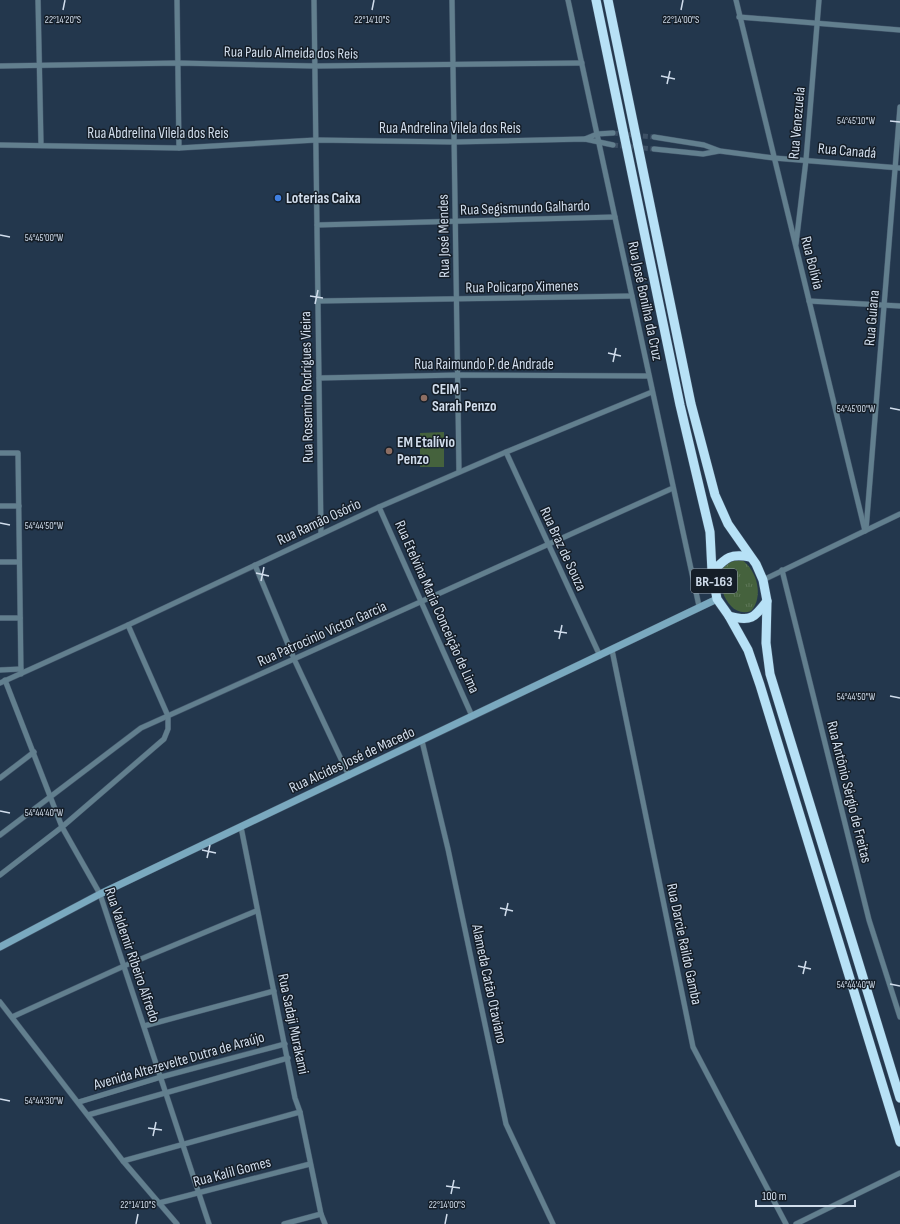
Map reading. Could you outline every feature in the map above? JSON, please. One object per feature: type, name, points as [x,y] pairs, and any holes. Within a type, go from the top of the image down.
[{"type":"highway","name":"BR-163","points":[[596,0],[680,405],[710,532],[712,572],[717,598],[748,650],[760,685],[900,1142]]},
{"type":"highway","name":"BR-163","points":[[608,0],[691,404],[715,495],[728,524],[756,564],[763,580],[767,601],[766,643],[770,674],[900,1098]]},
{"type":"highway","points":[[712,572],[727,558],[739,555],[750,557]]},
{"type":"highway","points":[[729,616],[742,620],[750,618],[757,614],[767,601]]},
{"type":"street","points":[[38,0],[41,144]]},
{"type":"street","points":[[177,0],[179,148]]},
{"type":"street","name":"Rua Rosemiro Rodrigues Vieira","points":[[314,0],[321,534]]},
{"type":"street","name":"Rua José Mendes","points":[[452,0],[459,472]]},
{"type":"street","name":"Rua José Bonilha da Cruz","points":[[568,0],[699,606]]},
{"type":"street","name":"Rua Bolívia","points":[[736,0],[865,531]]},
{"type":"street","name":"Rua Venezuela","points":[[796,247],[806,160],[819,0]]},
{"type":"street","points":[[739,16],[900,30]]},
{"type":"street","name":"Rua Paulo Almeida dos Reis","points":[[0,66],[178,63],[315,66],[582,63]]},
{"type":"street","name":"Rua Guiana","points":[[865,531],[898,168],[900,107]]},
{"type":"street","points":[[585,139],[597,134],[613,133]]},
{"type":"street","points":[[654,137],[704,145],[720,151]]},
{"type":"street","points":[[585,139],[613,145]]},
{"type":"street","name":"Rua Andrelina Vilela dos Reis","points":[[316,140],[454,142],[585,139]]},
{"type":"street","name":"Rua Abdrelina Vilela dos Reis","points":[[0,145],[41,144],[179,148],[316,140]]},
{"type":"street","points":[[654,149],[703,154],[720,151]]},
{"type":"street","name":"Rua Canadá","points":[[720,151],[774,158],[898,168]]},
{"type":"street","name":"Rua Segismundo Galhardo","points":[[317,225],[615,217]]},
{"type":"street","name":"Rua Policarpo Ximenes","points":[[318,301],[457,300],[632,296]]},
{"type":"street","points":[[809,301],[900,306]]},
{"type":"street","name":"Rua Raimundo P. de Andrade","points":[[319,378],[458,375],[649,376]]},
{"type":"street","name":"Rua Ramão Osório","points":[[2,682],[21,671],[128,625],[379,507],[506,452],[652,392]]},
{"type":"street","name":"Rua Braz de Souza","points":[[506,452],[547,544],[600,656]]},
{"type":"street","points":[[0,453],[18,453],[21,671],[0,670]]},
{"type":"street","name":"Rua Patrocinio Victor Garcia","points":[[0,835],[142,728],[295,661],[547,544],[673,488]]},
{"type":"street","points":[[0,506],[19,506]]},
{"type":"street","name":"Rua Etelvina Maria Conceição de Lima","points":[[379,507],[472,716]]},
{"type":"street","points":[[763,580],[900,514]]},
{"type":"street","points":[[0,562],[19,562]]},
{"type":"street","points":[[254,565],[295,661],[349,776]]},
{"type":"street","name":"Rua Antônio Sérgio de Freitas","points":[[782,570],[869,920],[900,1017]]},
{"type":"street","name":"Rua Alcídes José de Macedo","points":[[0,947],[100,894],[600,656],[717,598]]},
{"type":"street","points":[[0,618],[20,618]]},
{"type":"street","points":[[0,875],[62,827],[164,739],[168,729],[168,716],[128,625]]},
{"type":"street","name":"Rua Darcie Raildo Gamba","points":[[612,650],[693,1047],[786,1224]]},
{"type":"street","name":"Rua Valdemir Ribeiro Alfredo","points":[[2,682],[34,752],[62,827],[100,894],[209,1224]]},
{"type":"street","name":"Alameda Catão Otaviano","points":[[422,741],[448,849],[506,1124],[553,1224]]},
{"type":"street","points":[[0,778],[34,752]]},
{"type":"street","name":"Rua Sadaji Murakami","points":[[241,827],[256,911],[288,1058],[295,1098],[300,1112],[321,1214],[325,1224]]},
{"type":"street","points":[[12,1017],[124,966],[256,911]]},
{"type":"street","points":[[144,1026],[274,991]]},
{"type":"street","points":[[0,1002],[79,1102],[123,1161],[177,1224]]},
{"type":"street","name":"Avenida Altezevelte Dutra de Araújo","points":[[79,1102],[161,1077],[285,1044]]},
{"type":"street","name":"Avenida Altezevelte Dutra de Araújo","points":[[88,1115],[288,1058]]},
{"type":"street","points":[[123,1161],[183,1146],[300,1112]]},
{"type":"street","name":"Rua Kalil Gomes","points":[[159,1203],[310,1164]]},
{"type":"street","points":[[796,1224],[899,1173]]},
{"type":"street","points":[[284,1224],[321,1214]]},
{"type":"green space","points":[[444,432],[444,467],[420,467],[420,433]]},
{"type":"green space","points":[[726,560],[742,560],[752,570],[758,591],[755,605],[751,611],[742,612],[735,609],[728,603],[724,595],[720,576],[722,567]]},
{"type":"tunnel","points":[[613,133],[654,137]]},
{"type":"tunnel","points":[[613,145],[654,149]]},
{"type":"place","name":"Loterias Caixa","points":[[278,198]]},
{"type":"place","name":"CEIM - Sarah Penzo","points":[[424,398]]},
{"type":"place","name":"EM Etalívio Penzo","points":[[389,451]]}]
